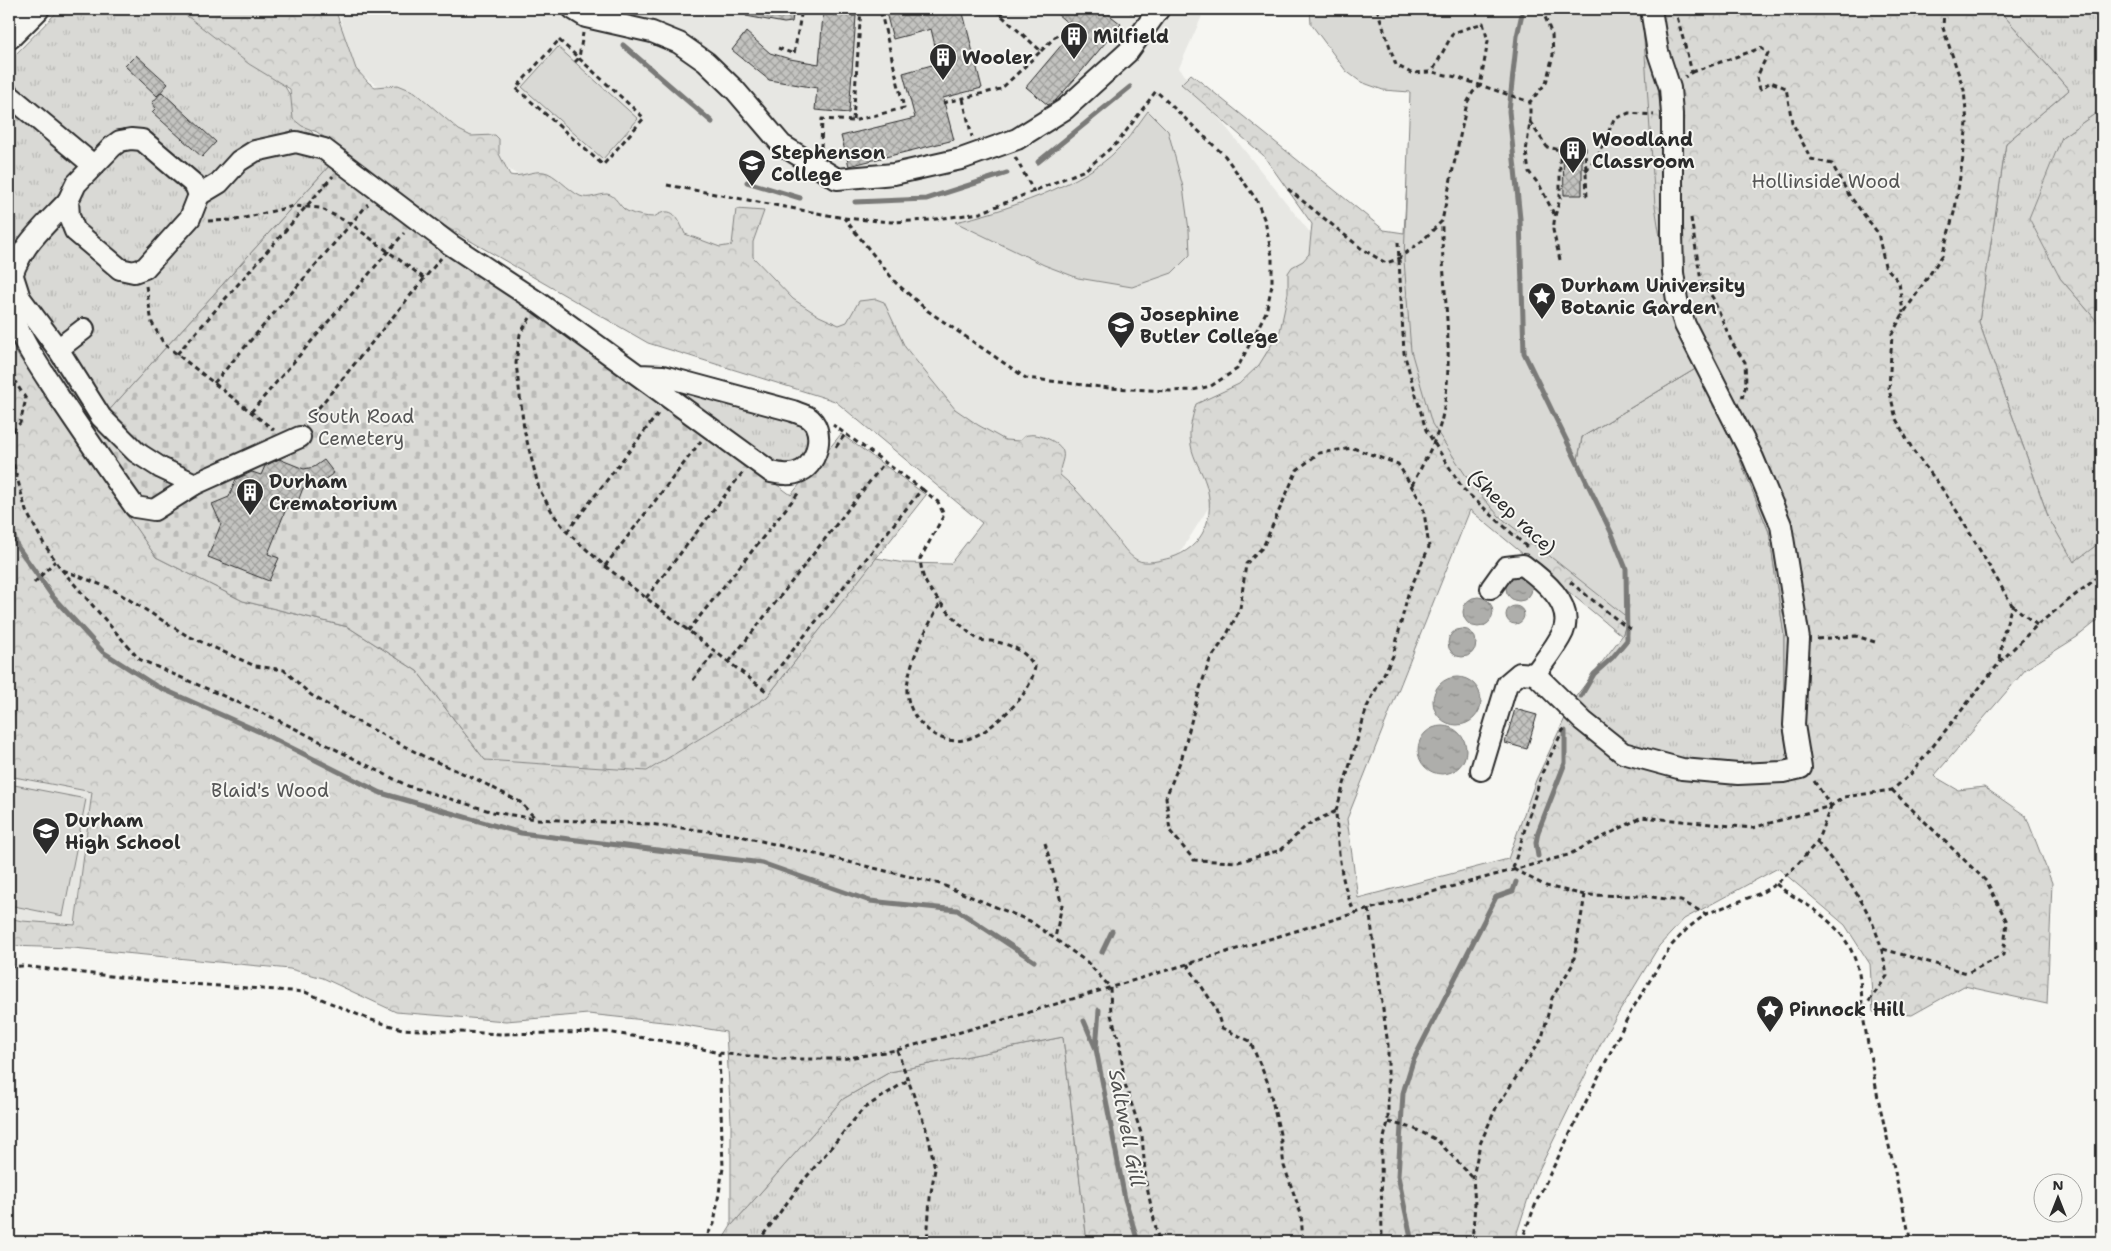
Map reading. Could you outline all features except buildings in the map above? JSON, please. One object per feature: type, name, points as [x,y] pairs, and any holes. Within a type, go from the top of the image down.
[{"type":"main road","points":[[9,36],[36,9]]},
{"type":"lane","points":[[579,13],[652,32],[679,43],[706,62],[735,90],[782,145],[837,179],[894,174],[961,159],[1009,142],[1065,110],[1128,52],[1159,9]]},
{"type":"lane","points":[[1480,770],[1507,684],[1520,673],[1536,674],[1583,721],[1623,752],[1682,769],[1738,774],[1783,772],[1801,768],[1794,726],[1799,638],[1781,525],[1733,415],[1685,325],[1677,300],[1673,272],[1672,114],[1670,88],[1658,52],[1651,9]]},
{"type":"lane","points":[[9,95],[93,166]]},
{"type":"lane","points":[[195,484],[161,468],[136,452],[101,417],[58,350],[10,281],[23,249],[68,201],[76,184],[120,141],[142,140],[195,185],[199,195]]},
{"type":"lane","points":[[68,201],[70,216],[76,231],[120,270],[134,272],[145,268],[190,218],[199,195],[219,182],[239,161],[255,151],[296,142],[324,149],[378,192],[451,245],[539,303],[771,472],[787,476],[800,472],[810,466],[817,452],[818,440],[816,429],[809,418],[793,411],[663,376],[639,375]]},
{"type":"lane","points":[[9,303],[13,318],[31,354],[135,507],[154,510],[195,484],[295,440]]},
{"type":"lane","points":[[58,350],[84,329]]},
{"type":"lane","points":[[1491,588],[1506,567],[1523,565],[1542,579],[1564,606],[1566,620],[1563,632],[1536,674]]},
{"type":"path","points":[[778,48],[794,54],[802,9]]},
{"type":"path","points":[[853,121],[861,9]]},
{"type":"path","points":[[820,168],[822,119],[853,121],[904,108],[880,9]]},
{"type":"path","points":[[994,9],[1041,52]]},
{"type":"path","points":[[1000,15],[1005,9]]},
{"type":"path","points":[[1377,9],[1396,65],[1411,73],[1432,72],[1456,77],[1530,102]]},
{"type":"path","points":[[1542,9],[1552,35],[1553,55],[1546,83],[1530,102],[1530,122],[1526,152],[1528,172],[1540,186],[1555,216]]},
{"type":"path","points":[[1675,9],[1692,72]]},
{"type":"path","points":[[1944,9],[1944,28],[1964,90],[1967,123],[1964,157],[1955,209],[1942,256],[1903,314],[1892,334],[1889,389],[1896,419],[1914,452],[1939,484],[1958,513],[2012,604],[2037,625]]},
{"type":"path","points":[[575,62],[579,58],[579,13]]},
{"type":"path","points":[[943,103],[1001,89],[1071,21]]},
{"type":"path","points":[[1412,485],[1433,443],[1441,422],[1446,383],[1447,338],[1442,221],[1467,103],[1473,92],[1480,86],[1488,41],[1483,23],[1453,32],[1432,72]]},
{"type":"path","points":[[559,40],[579,58],[644,118],[603,165],[516,88],[559,40]]},
{"type":"path","points":[[1670,88],[1692,72],[1762,48],[1768,53],[1757,77],[1760,89],[1771,82],[1786,88],[1792,122],[1811,159],[1832,164],[1849,195],[1878,233],[1885,266],[1898,282],[1903,314]]},
{"type":"path","points":[[667,185],[844,218],[891,222],[929,220],[980,213],[1085,170],[1118,142],[1156,91],[1225,156],[1256,199],[1266,221],[1272,256],[1272,285],[1266,312],[1237,369],[1211,386],[1193,390],[1170,391],[1109,388],[1026,378],[928,311],[896,283],[844,218]]},
{"type":"path","points":[[963,99],[977,154]]},
{"type":"path","points":[[1585,172],[1600,152],[1614,119],[1630,112],[1649,115]]},
{"type":"path","points":[[1530,122],[1547,147],[1560,150],[1585,148],[1587,198]]},
{"type":"path","points":[[1009,142],[1034,192]]},
{"type":"path","points":[[1560,150],[1560,199],[1553,230],[1560,260]]},
{"type":"path","points":[[176,354],[305,206],[344,165]]},
{"type":"path","points":[[1288,190],[1362,249],[1386,263],[1398,259],[1422,241],[1442,221]]},
{"type":"path","points":[[214,383],[378,192]]},
{"type":"path","points":[[190,218],[207,221],[236,220],[289,207],[305,206],[320,208],[351,224],[424,278]]},
{"type":"path","points":[[1690,211],[1694,227],[1700,281],[1713,298],[1732,343],[1745,362],[1746,385],[1733,415]]},
{"type":"path","points":[[250,412],[416,219]]},
{"type":"path","name":"(Sheep race)","points":[[1398,242],[1404,352],[1426,430],[1463,489],[1535,554]]},
{"type":"path","points":[[145,268],[146,295],[152,323],[164,344],[250,412],[295,440],[451,245]]},
{"type":"path","points":[[539,303],[520,334],[516,363],[524,430],[539,489],[554,515],[568,532],[605,566],[766,691]]},
{"type":"path","points":[[9,372],[26,399],[20,423],[9,435]]},
{"type":"path","points":[[568,532],[670,398]]},
{"type":"path","points":[[809,418],[820,417],[846,433],[922,488],[938,502],[944,515],[920,559],[925,581],[972,636],[981,641],[992,641],[1018,648],[1030,657],[1035,667],[1032,680],[1016,705],[987,731],[971,739],[954,741],[940,738],[925,728],[914,715],[909,704],[906,689],[911,668],[941,602]]},
{"type":"path","points":[[605,566],[711,428]]},
{"type":"path","points":[[834,449],[846,433]]},
{"type":"path","points":[[9,447],[26,511],[55,561],[139,659],[278,720],[408,786],[493,812],[536,819],[649,824],[732,834],[940,884],[1030,921],[1055,938],[1086,962],[1110,987],[1110,1015],[1120,1044],[1124,1081],[1142,1136],[1146,1183],[1159,1242]]},
{"type":"path","points":[[1336,811],[1307,825],[1281,850],[1238,862],[1194,860],[1170,831],[1166,797],[1182,757],[1199,691],[1210,660],[1225,638],[1240,609],[1246,564],[1263,547],[1297,470],[1320,453],[1353,448],[1398,464],[1424,505],[1429,547],[1408,594],[1393,656],[1367,706],[1336,811],[1340,869],[1346,894],[1355,912]]},
{"type":"path","points":[[646,598],[753,459]]},
{"type":"path","points":[[729,662],[885,462]]},
{"type":"path","points":[[688,631],[804,487]]},
{"type":"path","points":[[769,680],[922,488]]},
{"type":"path","points":[[34,583],[55,561]]},
{"type":"path","points":[[62,570],[112,589],[186,636],[255,666],[284,670],[311,695],[345,716],[520,802],[536,819]]},
{"type":"path","points":[[9,967],[22,966],[163,982],[305,992],[368,1019],[402,1029],[501,1034],[607,1032],[682,1044],[719,1053],[810,1060],[842,1059],[897,1050],[1010,1018],[1355,912],[1568,855],[1642,817],[1752,828],[1831,806],[1844,797],[1892,790],[1910,775],[2000,662],[2037,625],[2102,574]]},
{"type":"path","name":"(Sheep race)","points":[[1563,577],[1625,626],[1634,630]]},
{"type":"path","points":[[2000,662],[2002,638],[2012,604]]},
{"type":"path","points":[[1799,638],[1856,636],[1878,643]]},
{"type":"path","points":[[692,680],[715,652]]},
{"type":"path","points":[[1513,869],[1542,773],[1563,730],[1583,721]]},
{"type":"path","points":[[1813,779],[1831,806]]},
{"type":"path","points":[[1882,949],[1967,973],[2003,955],[2007,922],[1987,882],[1892,790]]},
{"type":"path","points":[[1521,1242],[1538,1198],[1630,1013],[1671,946],[1688,928],[1706,914],[1761,893],[1776,884],[1796,866],[1817,842],[1831,806]]},
{"type":"path","points":[[1045,842],[1062,905],[1055,938]]},
{"type":"path","points":[[1817,842],[1850,883],[1871,919],[1882,949],[1887,976],[1862,1011]]},
{"type":"path","points":[[1513,869],[1546,886],[1585,895],[1661,898],[1681,901],[1706,914]]},
{"type":"path","points":[[1776,884],[1791,896],[1815,910],[1840,932],[1855,955],[1862,985],[1862,1011],[1878,1098],[1911,1242]]},
{"type":"path","points":[[1472,1242],[1475,1205],[1473,1177],[1480,1144],[1492,1117],[1542,1038],[1552,998],[1573,964],[1585,895]]},
{"type":"path","points":[[1369,909],[1388,1045],[1388,1122],[1381,1150],[1382,1242]]},
{"type":"path","points":[[1187,964],[1216,1007],[1222,1028],[1250,1041],[1268,1083],[1280,1134],[1284,1166],[1301,1214],[1303,1242]]},
{"type":"path","points":[[897,1050],[928,1134],[935,1170],[930,1198],[927,1242]]},
{"type":"path","points":[[703,1242],[714,1224],[720,1195],[722,1168],[719,1053]]},
{"type":"path","points":[[758,1242],[803,1181],[863,1109],[908,1080]]},
{"type":"path","points":[[1388,1122],[1413,1128],[1437,1140],[1473,1177]]},
{"type":"shaded area","points":[[339,9],[1205,9],[1179,68],[1350,283],[1159,586],[349,67]]},
{"type":"shaded area","name":"Durham High School","points":[[9,776],[92,792],[75,926],[9,918]]},
{"type":"green space","points":[[60,9],[221,9],[256,38],[331,164],[78,445],[17,354],[9,333],[9,61]]},
{"type":"green space","points":[[178,9],[335,9],[356,69],[369,83],[375,87],[398,85],[415,92],[459,130],[471,136],[495,135],[499,139],[499,154],[510,175],[518,176],[544,172],[552,175],[580,196],[610,195],[624,209],[633,214],[654,217],[661,213],[670,212],[677,218],[685,234],[720,247],[732,245],[736,209],[764,211],[753,242],[753,257],[793,299],[819,316],[839,325],[847,322],[859,301],[876,299],[884,302],[905,347],[955,409],[1005,440],[1019,441],[1026,436],[1038,435],[1058,445],[1063,452],[1060,475],[1082,497],[1125,550],[1137,560],[1149,562],[1170,558],[1182,553],[1199,539],[1204,529],[1208,519],[1209,496],[1190,440],[1191,424],[1196,404],[1239,384],[1259,365],[1280,331],[1288,293],[1288,273],[1292,267],[1303,261],[1309,254],[1312,224],[1263,155],[1181,84],[1191,74],[1384,230],[1404,233],[1417,9],[1998,9],[2069,90],[2006,143],[1979,322],[2049,519],[2074,562],[2102,541],[2102,617],[2077,637],[2026,669],[1934,776],[1958,790],[1984,787],[2026,816],[2052,883],[2047,1004],[1964,986],[1912,1015],[1873,1012],[1870,964],[1845,925],[1778,868],[1684,919],[1659,946],[1604,1037],[1534,1180],[1514,1242],[1087,1242],[1063,1037],[890,1072],[843,1099],[731,1226],[731,1121],[726,1032],[673,1023],[588,1014],[506,1021],[396,1012],[323,978],[290,969],[73,948],[9,946],[9,918],[22,921],[75,925],[92,792],[9,776],[9,333],[17,354],[156,557],[243,601],[348,627],[417,671],[485,760],[767,697],[876,558],[904,563],[950,564],[982,523],[835,401],[648,343],[448,228],[317,132],[302,126],[293,119],[290,89],[249,64]],"holes":[[[1697,368],[1730,435],[1769,532],[1784,635],[1784,724],[1788,763],[1740,767],[1687,760],[1624,744],[1597,725],[1574,699],[1536,780],[1508,859],[1358,898],[1347,819],[1470,510],[1622,636],[1628,618],[1626,569],[1612,534],[1577,465],[1582,437]]]},
{"type":"green space","name":"Durham University Botanic Garden","points":[[1310,9],[1642,9],[1655,206],[1670,300],[1697,368],[1582,437],[1577,465],[1612,534],[1626,569],[1628,618],[1499,516],[1472,485],[1432,424],[1411,351],[1404,260],[1410,92],[1383,90],[1361,82],[1346,71],[1311,24]]},
{"type":"green space","points":[[1998,9],[2102,9],[2102,109],[2062,137],[2060,278],[2102,327],[2102,541],[2074,563],[2049,519],[1979,322],[2006,143],[2069,90]]},
{"type":"green space","points":[[558,47],[638,119],[603,159],[522,87]]},
{"type":"green space","points":[[2102,109],[2102,327],[2060,278],[2029,218],[2062,137]]},
{"type":"green space","points":[[1148,111],[1168,131],[1183,187],[1189,230],[1190,255],[1172,273],[1132,287],[1078,278],[1044,265],[955,222],[1018,204],[1085,174],[1103,162],[1121,146]]},
{"type":"green space","name":"South Road Cemetery","points":[[331,164],[584,344],[791,495],[841,434],[926,495],[767,697],[647,771],[485,760],[417,671],[348,627],[243,601],[156,557],[78,445]]},
{"type":"green space","points":[[1697,368],[1730,435],[1769,532],[1784,635],[1784,723],[1788,763],[1741,767],[1687,760],[1624,744],[1597,725],[1574,699],[1622,636],[1625,626],[1626,569],[1612,534],[1577,465],[1582,437]]},
{"type":"green space","points":[[669,384],[798,419],[811,435],[807,459],[780,469],[674,392]]},
{"type":"green space","name":"Durham High School","points":[[9,784],[86,799],[63,916],[9,905]]},
{"type":"green space","points":[[1063,1037],[1087,1242],[721,1242],[731,1226],[843,1099],[890,1072]]},
{"type":"water","points":[[1519,575],[1528,579],[1532,588],[1528,597],[1519,601],[1510,597],[1506,588],[1510,579]]},
{"type":"water","points":[[1478,597],[1488,602],[1493,612],[1488,622],[1478,627],[1468,622],[1463,612],[1468,602]]},
{"type":"water","points":[[1511,606],[1519,606],[1524,611],[1522,622],[1511,624],[1506,619],[1506,611]]},
{"type":"water","points":[[1462,629],[1472,633],[1476,643],[1472,653],[1462,657],[1452,653],[1448,643],[1452,633]]},
{"type":"water","points":[[1452,677],[1462,677],[1474,684],[1481,696],[1481,706],[1474,718],[1462,725],[1452,725],[1444,721],[1437,714],[1433,706],[1433,696],[1437,688],[1444,681]]},
{"type":"water","points":[[1437,726],[1447,726],[1459,733],[1466,745],[1466,755],[1459,767],[1447,774],[1437,774],[1429,770],[1422,763],[1418,755],[1418,745],[1422,737],[1429,730]]},
{"type":"waterway","points":[[1523,9],[1517,36],[1509,111],[1520,219],[1524,353],[1612,534],[1626,569],[1627,640],[1612,658],[1594,674],[1581,696]]},
{"type":"waterway","points":[[623,45],[712,122]]},
{"type":"waterway","points":[[1038,162],[1130,87]]},
{"type":"waterway","points":[[855,202],[926,199],[1007,173]]},
{"type":"waterway","points":[[747,182],[800,198]]},
{"type":"waterway","points":[[9,520],[17,546],[53,597],[103,652],[156,686],[260,732],[381,793],[521,833],[762,863],[870,901],[957,910],[1034,961]]},
{"type":"waterway","points":[[1538,856],[1536,843],[1538,832],[1565,763],[1565,731]]},
{"type":"waterway","points":[[1412,1242],[1398,1176],[1403,1093],[1413,1061],[1496,897],[1513,891],[1516,882]]},
{"type":"waterway","points":[[1102,952],[1112,931]]},
{"type":"waterway","points":[[1096,1049],[1099,1010]]},
{"type":"waterway","name":"Saltwell Gill","points":[[1084,1021],[1096,1049],[1125,1199],[1138,1242]]},
{"type":"place","name":"Milfield","points":[[1074,60]]},
{"type":"place","name":"Wooler","points":[[943,81]]},
{"type":"place","name":"Woodland Classroom","points":[[1573,174]]},
{"type":"place","name":"Stephenson College","points":[[752,187]]},
{"type":"place","name":"Durham University Botanic Garden","points":[[1542,320]]},
{"type":"place","name":"Josephine Butler College","points":[[1121,349]]},
{"type":"place","name":"Durham Crematorium","points":[[250,516]]},
{"type":"place","name":"Durham High School","points":[[46,855]]},
{"type":"place","name":"Pinnock Hill","points":[[1770,1033]]},
{"type":"park label","name":"Hollinside Wood","points":[[1826,181]]},
{"type":"park label","name":"Blaid's Wood","points":[[270,790]]}]
